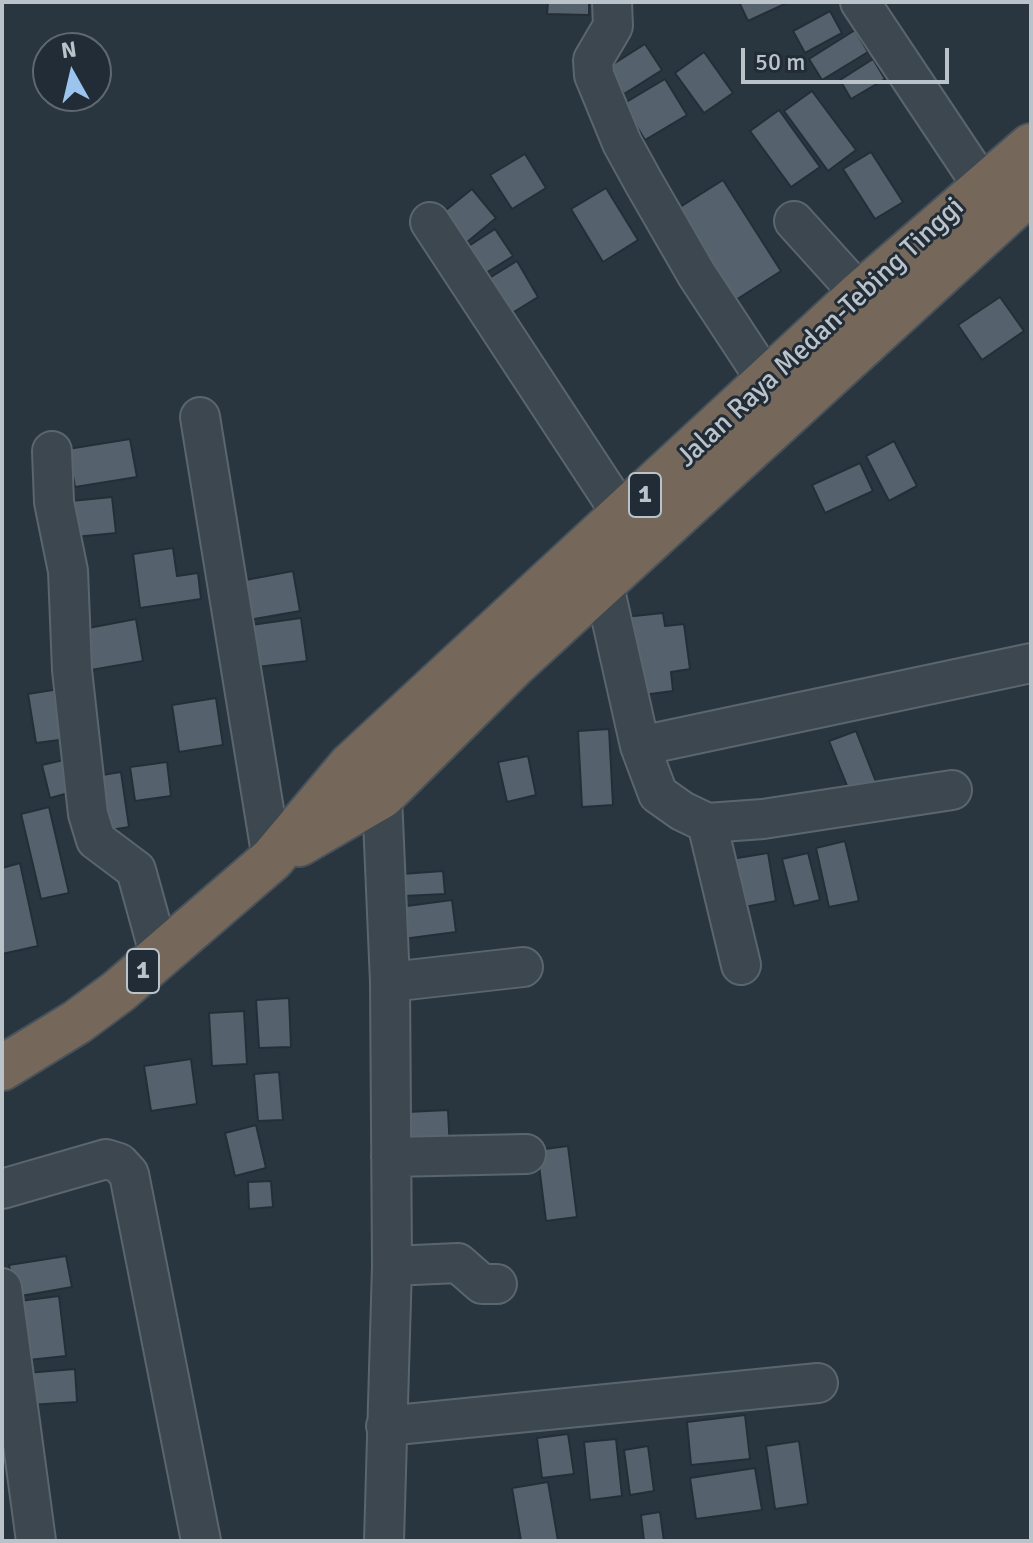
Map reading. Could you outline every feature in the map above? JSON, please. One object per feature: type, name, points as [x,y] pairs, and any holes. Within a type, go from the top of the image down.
[{"type":"highway","name":"Jalan Raya Medan-Tebing Tinggi","points":[[3,1064],[77,1022],[160,957],[272,859],[351,765],[768,383],[860,294],[982,185],[1031,146]]},
{"type":"highway","name":"Jalan Raya Medan-Tebing Tinggi","points":[[272,859],[382,796],[516,663],[604,586],[1031,191]]},
{"type":"street","points":[[612,2],[613,26],[593,60],[594,75],[637,171],[697,275],[768,383]]},
{"type":"street","points":[[860,2],[982,185]]},
{"type":"street","points":[[794,221],[860,294]]},
{"type":"street","points":[[430,222],[623,516]]},
{"type":"street","points":[[200,417],[272,859]]},
{"type":"street","points":[[52,451],[54,502],[68,571],[72,670],[88,814],[96,840],[136,870],[160,957]]},
{"type":"street","points":[[604,586],[640,746],[658,794],[707,823],[763,819],[952,790]]},
{"type":"street","points":[[640,746],[1031,663]]},
{"type":"street","points":[[382,796],[390,982],[392,1266],[384,1541]]},
{"type":"street","points":[[707,823],[741,965]]},
{"type":"street","points":[[390,982],[523,967]]},
{"type":"street","points":[[391,1157],[526,1154]]},
{"type":"street","points":[[2,1189],[106,1159],[119,1163],[129,1174],[201,1541]]},
{"type":"street","points":[[392,1266],[458,1263],[482,1284],[497,1284]]},
{"type":"street","points":[[2,1288],[36,1541]]},
{"type":"street","points":[[386,1426],[818,1383]]},
{"type":"building","points":[[548,2],[589,2],[589,15],[547,14]]},
{"type":"building","points":[[739,2],[789,2],[748,21]]},
{"type":"building","points":[[830,11],[842,33],[805,53],[793,31]]},
{"type":"building","points":[[855,30],[868,52],[822,80],[809,59]]},
{"type":"building","points":[[645,44],[662,70],[624,94],[607,68]]},
{"type":"building","points":[[704,52],[733,93],[704,113],[675,73]]},
{"type":"building","points":[[873,59],[885,79],[851,99],[840,80]]},
{"type":"building","points":[[665,79],[687,115],[645,140],[623,104]]},
{"type":"building","points":[[812,91],[856,150],[828,171],[784,111]]},
{"type":"building","points":[[779,110],[820,167],[791,187],[750,131]]},
{"type":"building","points":[[871,152],[903,202],[875,219],[843,169]]},
{"type":"building","points":[[525,154],[546,188],[512,209],[490,175]]},
{"type":"building","points":[[723,180],[781,271],[728,305],[669,214]]},
{"type":"building","points":[[606,188],[638,240],[603,262],[571,209]]},
{"type":"building","points":[[472,189],[496,218],[460,248],[436,218]]},
{"type":"building","points":[[495,229],[513,256],[478,278],[461,251]]},
{"type":"building","points":[[517,261],[538,297],[501,320],[478,285]]},
{"type":"building","points":[[1000,297],[1024,331],[982,360],[958,325]]},
{"type":"building","points":[[130,439],[137,477],[75,487],[68,449]]},
{"type":"building","points":[[894,441],[917,486],[889,501],[866,456]]},
{"type":"building","points":[[860,463],[873,491],[825,513],[812,485]]},
{"type":"building","points":[[112,497],[116,533],[75,537],[71,501]]},
{"type":"building","points":[[173,548],[177,576],[198,573],[201,599],[140,608],[133,554]]},
{"type":"building","points":[[293,571],[300,611],[243,621],[235,582]]},
{"type":"building","points":[[663,613],[665,626],[684,624],[690,669],[671,672],[673,691],[635,696],[624,617]]},
{"type":"building","points":[[301,618],[307,661],[257,667],[251,625]]},
{"type":"building","points":[[136,619],[143,661],[91,670],[83,629]]},
{"type":"building","points":[[59,689],[67,739],[36,743],[28,694]]},
{"type":"building","points":[[216,698],[223,745],[179,752],[172,705]]},
{"type":"building","points":[[609,729],[613,805],[582,807],[578,731]]},
{"type":"building","points":[[856,731],[878,787],[852,798],[829,741]]},
{"type":"building","points":[[528,756],[536,795],[507,802],[498,762]]},
{"type":"building","points":[[72,758],[80,790],[50,798],[42,765]]},
{"type":"building","points":[[167,762],[171,796],[135,801],[130,767]]},
{"type":"building","points":[[121,772],[129,827],[98,832],[90,777]]},
{"type":"building","points":[[49,807],[69,893],[41,899],[21,814]]},
{"type":"building","points":[[845,841],[859,901],[829,907],[816,848]]},
{"type":"building","points":[[768,853],[776,901],[739,908],[731,859]]},
{"type":"building","points":[[808,853],[820,900],[794,906],[782,859]]},
{"type":"building","points":[[20,863],[38,946],[2,954],[2,868]]},
{"type":"building","points":[[443,871],[445,894],[404,896],[402,874]]},
{"type":"building","points":[[452,900],[456,932],[403,939],[399,907]]},
{"type":"building","points":[[289,998],[291,1047],[259,1048],[256,1000]]},
{"type":"building","points":[[244,1011],[247,1064],[212,1066],[209,1013]]},
{"type":"building","points":[[191,1059],[197,1104],[151,1111],[144,1066]]},
{"type":"building","points":[[279,1072],[283,1120],[258,1121],[254,1074]]},
{"type":"building","points":[[448,1110],[450,1150],[409,1152],[407,1112]]},
{"type":"building","points":[[256,1125],[266,1168],[235,1176],[225,1133]]},
{"type":"building","points":[[568,1146],[577,1217],[546,1221],[537,1150]]},
{"type":"building","points":[[271,1181],[273,1207],[249,1209],[248,1182]]},
{"type":"building","points":[[66,1256],[72,1287],[15,1297],[9,1265]]},
{"type":"building","points":[[59,1296],[66,1356],[19,1361],[12,1302]]},
{"type":"building","points":[[75,1369],[77,1402],[29,1405],[26,1373]]},
{"type":"building","points":[[745,1415],[750,1459],[691,1465],[687,1422]]},
{"type":"building","points":[[568,1434],[574,1474],[542,1478],[537,1438]]},
{"type":"building","points":[[616,1439],[622,1496],[590,1500],[584,1442]]},
{"type":"building","points":[[799,1441],[808,1504],[775,1509],[766,1446]]},
{"type":"building","points":[[648,1446],[654,1491],[630,1495],[624,1450]]},
{"type":"building","points":[[755,1468],[762,1510],[696,1519],[690,1478]]},
{"type":"building","points":[[548,1482],[558,1541],[521,1541],[512,1488]]},
{"type":"building","points":[[660,1512],[664,1541],[644,1541],[641,1515]]}]
